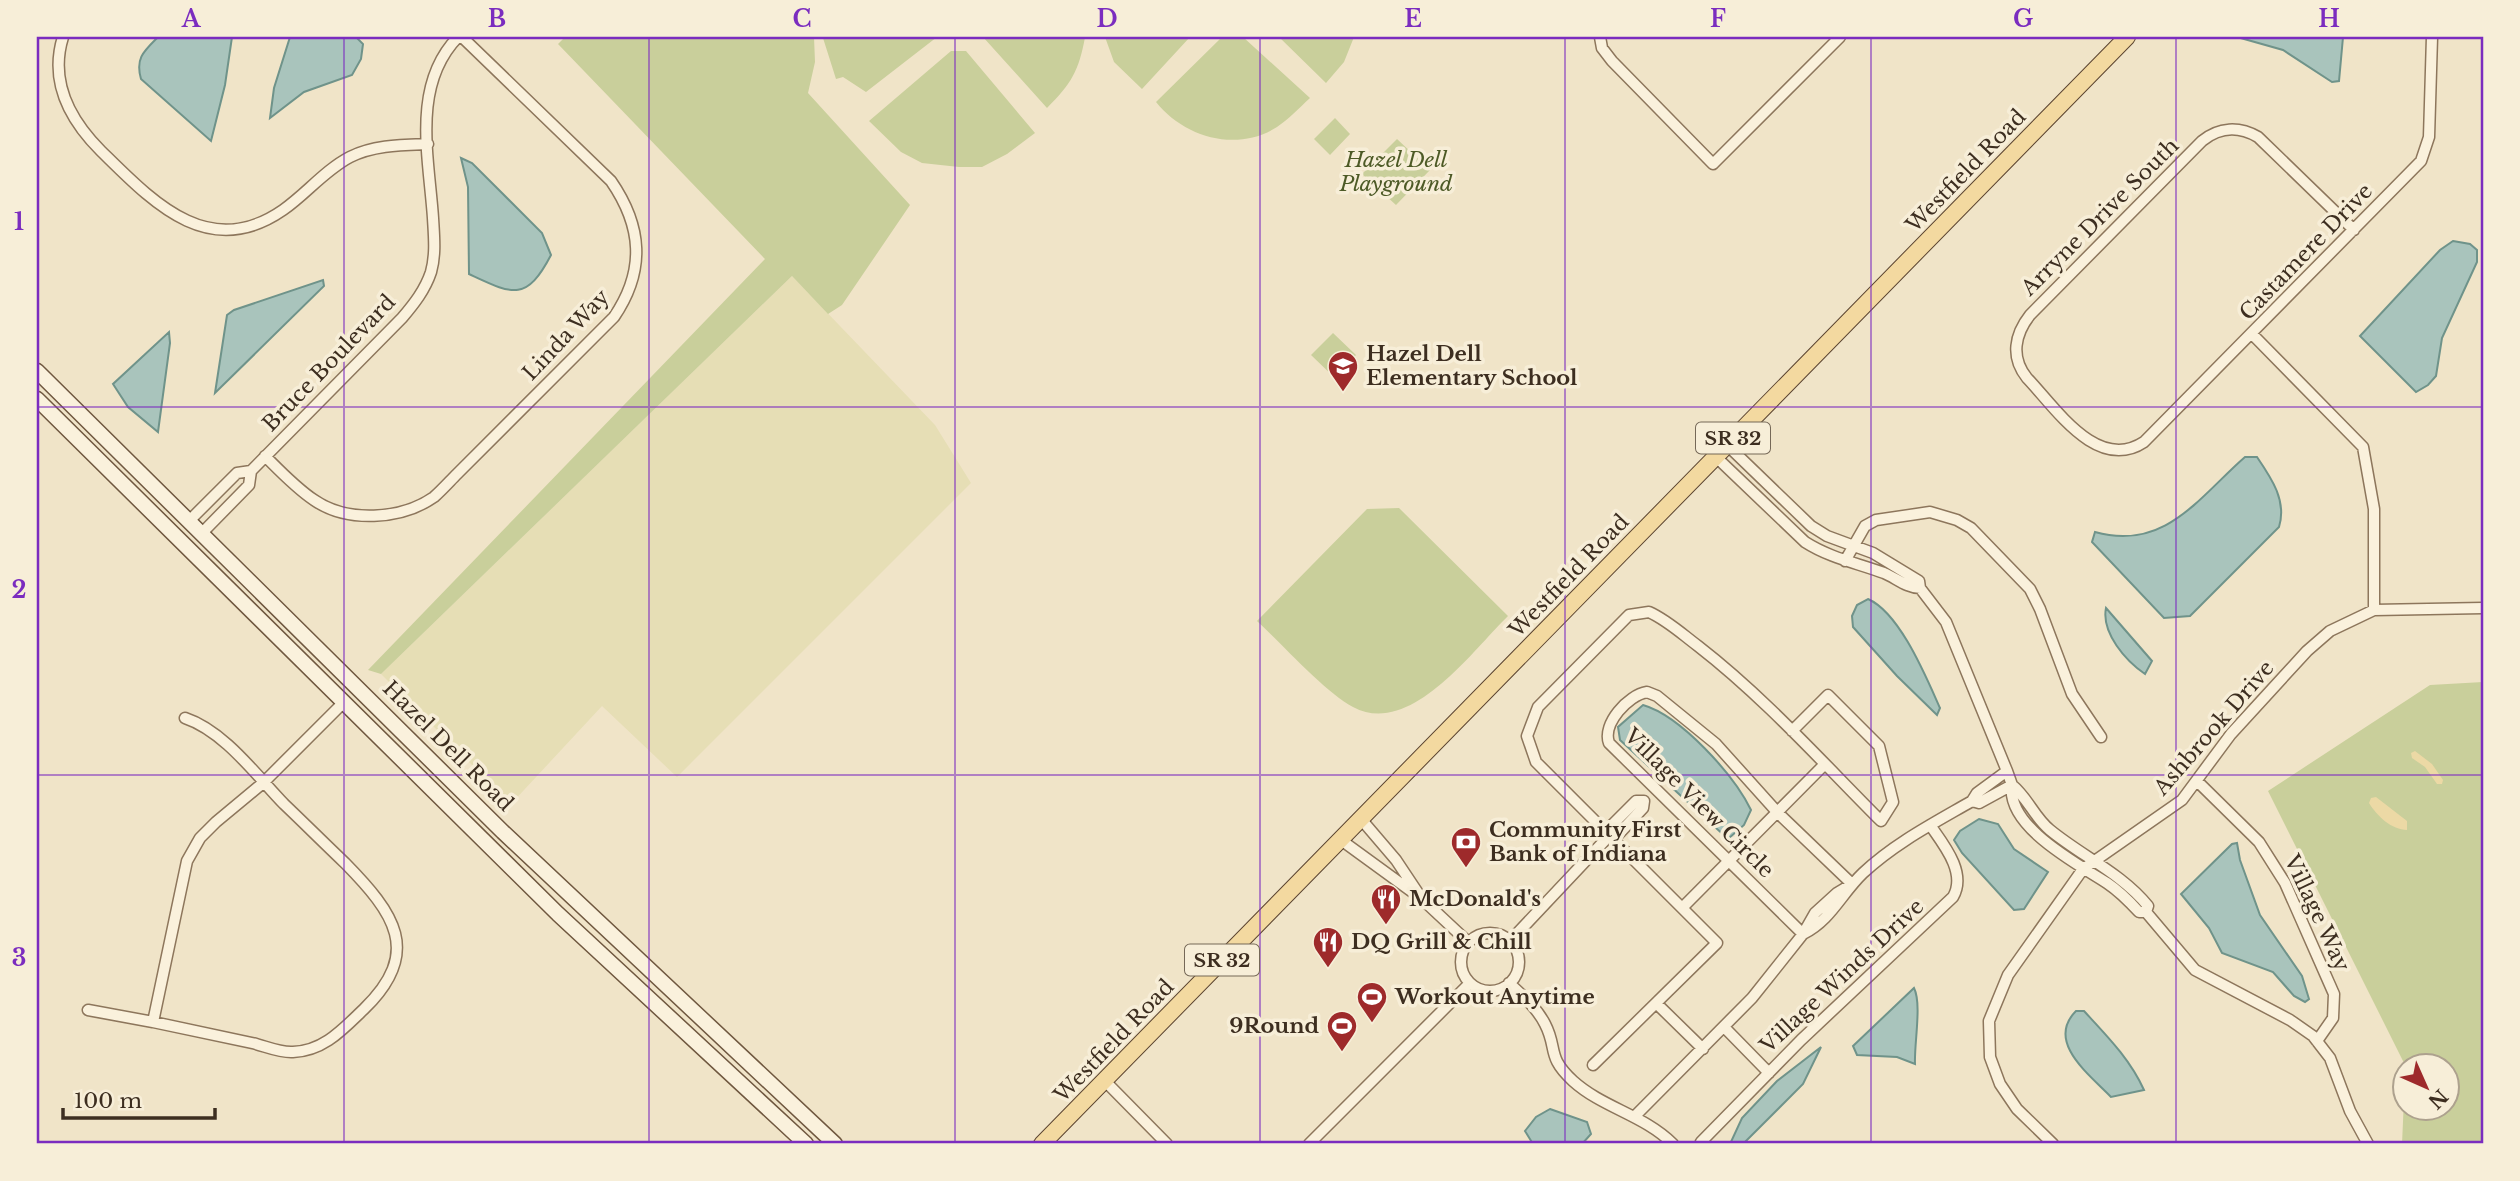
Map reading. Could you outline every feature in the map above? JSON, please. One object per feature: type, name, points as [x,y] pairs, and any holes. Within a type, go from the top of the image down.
[{"type":"main road","name":"Westfield Road","points":[[1042,1144],[2127,37]]},
{"type":"main road","name":"Hazel Dell Road","points":[[37,371],[503,832],[835,1144]]},
{"type":"main road","name":"Hazel Dell Road","points":[[37,399],[558,914],[806,1144]]},
{"type":"main road","points":[[676,1021],[690,1006]]},
{"type":"street","name":"Bruce Boulevard","points":[[202,533],[249,485],[251,471],[402,318],[423,289],[430,274],[435,250],[426,99],[444,53],[460,37]]},
{"type":"street","name":"Linda Way","points":[[265,456],[315,501],[333,510],[358,516],[386,515],[413,508],[433,497],[457,474],[614,317],[626,299],[637,259],[635,234],[627,204],[611,181],[460,37]]},
{"type":"street","points":[[1600,37],[1602,48],[1612,61],[1713,164],[1840,37]]},
{"type":"street","name":"Castamere Drive","points":[[2124,450],[2144,442],[2354,230],[2424,155],[2429,137],[2432,37]]},
{"type":"street","points":[[62,40],[59,70],[65,102],[87,137],[167,212],[193,224],[223,228],[268,219],[350,157],[372,149],[428,144]]},
{"type":"street","name":"Arryne Drive South","points":[[2124,450],[2102,448],[2086,437],[2026,377],[2015,348],[2019,332],[2030,315],[2202,141],[2229,129],[2249,132],[2271,147],[2354,230]]},
{"type":"street","points":[[2252,334],[2363,447],[2374,509],[2374,610]]},
{"type":"street","points":[[1721,450],[1811,526],[1873,552],[1919,581],[1920,588],[1946,622],[2007,771],[2012,785],[2011,795],[2029,826],[2054,849],[2120,892],[2139,912],[2146,912],[2196,970],[2290,1020],[2317,1041],[2330,1058],[2350,1111],[2368,1144]]},
{"type":"street","points":[[1721,450],[1805,542],[1844,561],[1882,573],[1913,588],[1920,588]]},
{"type":"street","name":"Bruce Boulevard","points":[[190,520],[236,473],[251,471]]},
{"type":"street","points":[[1844,561],[1865,526],[1876,520],[1900,515],[1941,514],[1970,528],[2030,589],[2071,694],[2101,737]]},
{"type":"street","name":"Ashbrook Drive","points":[[2053,1144],[2018,1109],[2000,1084],[1990,1057],[1989,1021],[2008,975],[2083,869],[2166,813],[2198,782],[2231,734],[2307,651],[2338,626],[2374,610],[2483,608]]},
{"type":"street","points":[[1593,1065],[1717,943],[1542,770],[1532,755],[1527,736],[1543,702],[1624,619],[1640,611],[1656,615],[1728,669],[1881,821],[1893,802],[1879,746],[1828,695],[1792,731]]},
{"type":"street","name":"Village View Circle","points":[[1803,934],[1609,743],[1606,733],[1609,723],[1643,692],[1657,696],[1704,733],[1777,812],[1852,884]]},
{"type":"street","points":[[153,1022],[187,861],[208,830],[263,783],[344,702]]},
{"type":"street","points":[[88,1010],[292,1052],[317,1047],[330,1041],[377,996],[392,976],[397,960],[397,938],[392,918],[381,900],[200,723],[185,718]]},
{"type":"street","points":[[1682,908],[1824,765]]},
{"type":"street","points":[[1636,1115],[1764,984],[1803,934],[1815,913],[1901,843],[1972,801],[1977,793],[2007,771]]},
{"type":"street","name":"Village Way","points":[[2198,782],[2259,842],[2290,895],[2334,994],[2333,1018],[2317,1041]]},
{"type":"street","points":[[1972,801],[1979,803],[2012,785]]},
{"type":"street","points":[[2012,785],[2024,794],[2048,828],[2138,894],[2148,906],[2146,912]]},
{"type":"street","points":[[1510,941],[1609,836],[1643,808],[1644,801],[1656,789]]},
{"type":"street","points":[[1361,819],[1396,860],[1422,899]]},
{"type":"street","name":"Village Winds Drive","points":[[1701,1142],[1769,1073],[1954,897],[1959,883],[1958,873],[1930,825]]},
{"type":"street","points":[[1341,839],[1422,899],[1468,942]]},
{"type":"street","points":[[1489,933],[1510,941],[1519,962],[1509,983],[1499,989],[1486,990],[1469,983],[1461,966],[1462,953],[1468,942],[1489,933]]},
{"type":"street","points":[[1311,1144],[1469,983]]},
{"type":"street","points":[[1509,983],[1544,1021],[1554,1060],[1560,1068],[1590,1094],[1636,1115],[1674,1144]]},
{"type":"street","points":[[1656,1003],[1703,1049]]},
{"type":"street","points":[[1724,1027],[1769,1073]]},
{"type":"street","points":[[1104,1080],[1167,1144]]},
{"type":"shaded area","points":[[792,276],[935,425],[971,483],[677,777],[602,706],[511,804],[381,674]]},
{"type":"green space","points":[[565,37],[814,37],[815,62],[808,93],[910,205],[842,305],[828,314],[792,276],[381,674],[368,670],[765,259],[558,44]]},
{"type":"green space","points":[[937,37],[866,92],[843,77],[836,79],[823,38]]},
{"type":"green space","points":[[983,37],[1085,37],[1073,76],[1047,108]]},
{"type":"green space","points":[[1105,37],[1190,37],[1142,89],[1114,62]]},
{"type":"green space","points":[[1222,37],[1243,37],[1310,98],[1277,127],[1245,139],[1212,137],[1181,124],[1156,102]]},
{"type":"green space","points":[[1279,37],[1354,37],[1344,62],[1326,83]]},
{"type":"green space","points":[[951,51],[966,51],[1035,133],[1007,154],[982,167],[922,163],[901,152],[869,121]]},
{"type":"green space","name":"Hazel Dell Playground","points":[[1335,118],[1350,134],[1330,155],[1314,139]]},
{"type":"green space","name":"Hazel Dell Playground","points":[[1397,139],[1430,170],[1396,205],[1362,174]]},
{"type":"green space","points":[[1333,333],[1356,355],[1344,368],[1349,372],[1339,382],[1311,355]]},
{"type":"green space","points":[[1399,508],[1508,616],[1458,668],[1418,701],[1396,711],[1375,713],[1353,707],[1330,691],[1257,621],[1367,509]]},
{"type":"green space","points":[[2483,682],[2483,1144],[2402,1144],[2403,1122],[2460,1122],[2460,1052],[2398,1052],[2268,791],[2430,685]]},
{"type":"sand","points":[[2415,751],[2432,764],[2443,780],[2442,784],[2437,784],[2425,767],[2412,758],[2411,753]]},
{"type":"sand","points":[[2376,797],[2407,821],[2407,830],[2390,825],[2376,813],[2369,803],[2371,798]]},
{"type":"water","points":[[158,37],[232,37],[225,85],[211,141],[141,79],[140,60]]},
{"type":"water","points":[[290,37],[356,37],[363,44],[361,59],[352,75],[304,92],[270,118],[274,88]]},
{"type":"water","points":[[2237,37],[2343,37],[2339,81],[2332,82],[2283,50]]},
{"type":"water","points":[[461,158],[472,163],[542,233],[551,255],[534,281],[525,287],[507,289],[469,274],[468,187]]},
{"type":"water","points":[[2453,241],[2470,244],[2477,250],[2477,262],[2442,338],[2436,376],[2416,392],[2360,336],[2440,250]]},
{"type":"water","points":[[323,280],[324,286],[215,393],[227,315],[234,310]]},
{"type":"water","points":[[169,332],[170,343],[158,432],[128,407],[113,384]]},
{"type":"water","points":[[2245,457],[2257,457],[2277,490],[2281,508],[2279,527],[2190,616],[2164,618],[2092,542],[2095,532],[2120,536],[2142,534],[2161,527],[2196,503]]},
{"type":"water","points":[[1868,599],[1880,606],[1891,618],[1911,647],[1940,708],[1937,715],[1853,627],[1852,616],[1857,605]]},
{"type":"water","points":[[2106,608],[2152,661],[2145,674],[2116,646],[2107,627]]},
{"type":"water","points":[[1643,705],[1674,721],[1705,748],[1743,796],[1751,810],[1744,825],[1728,839],[1620,740],[1618,727]]},
{"type":"water","points":[[1979,819],[1998,824],[2014,849],[2048,872],[2024,909],[2014,910],[1962,853],[1954,840],[1960,831]]},
{"type":"water","points":[[2237,843],[2240,860],[2260,915],[2302,976],[2309,999],[2305,1002],[2294,996],[2273,972],[2222,953],[2209,928],[2181,894],[2232,844]]},
{"type":"water","points":[[1914,988],[1918,1014],[1915,1064],[1897,1057],[1857,1055],[1853,1046]]},
{"type":"water","points":[[2076,1011],[2084,1011],[2109,1039],[2132,1068],[2144,1090],[2111,1097],[2083,1068],[2068,1046],[2065,1034]]},
{"type":"water","points":[[1821,1047],[1803,1084],[1743,1144],[1730,1144],[1742,1118],[1777,1081]]},
{"type":"water","points":[[1550,1109],[1587,1122],[1591,1134],[1582,1144],[1533,1144],[1525,1131],[1536,1117]]},
{"type":"place","name":"Hazel Dell Elementary School","points":[[1343,393]]},
{"type":"place","name":"Community First Bank of Indiana","points":[[1466,869]]},
{"type":"place","name":"McDonald's","points":[[1386,926]]},
{"type":"place","name":"DQ Grill & Chill","points":[[1328,969]]},
{"type":"place","name":"Workout Anytime","points":[[1372,1024]]},
{"type":"place","name":"9Round","points":[[1342,1053]]}]
